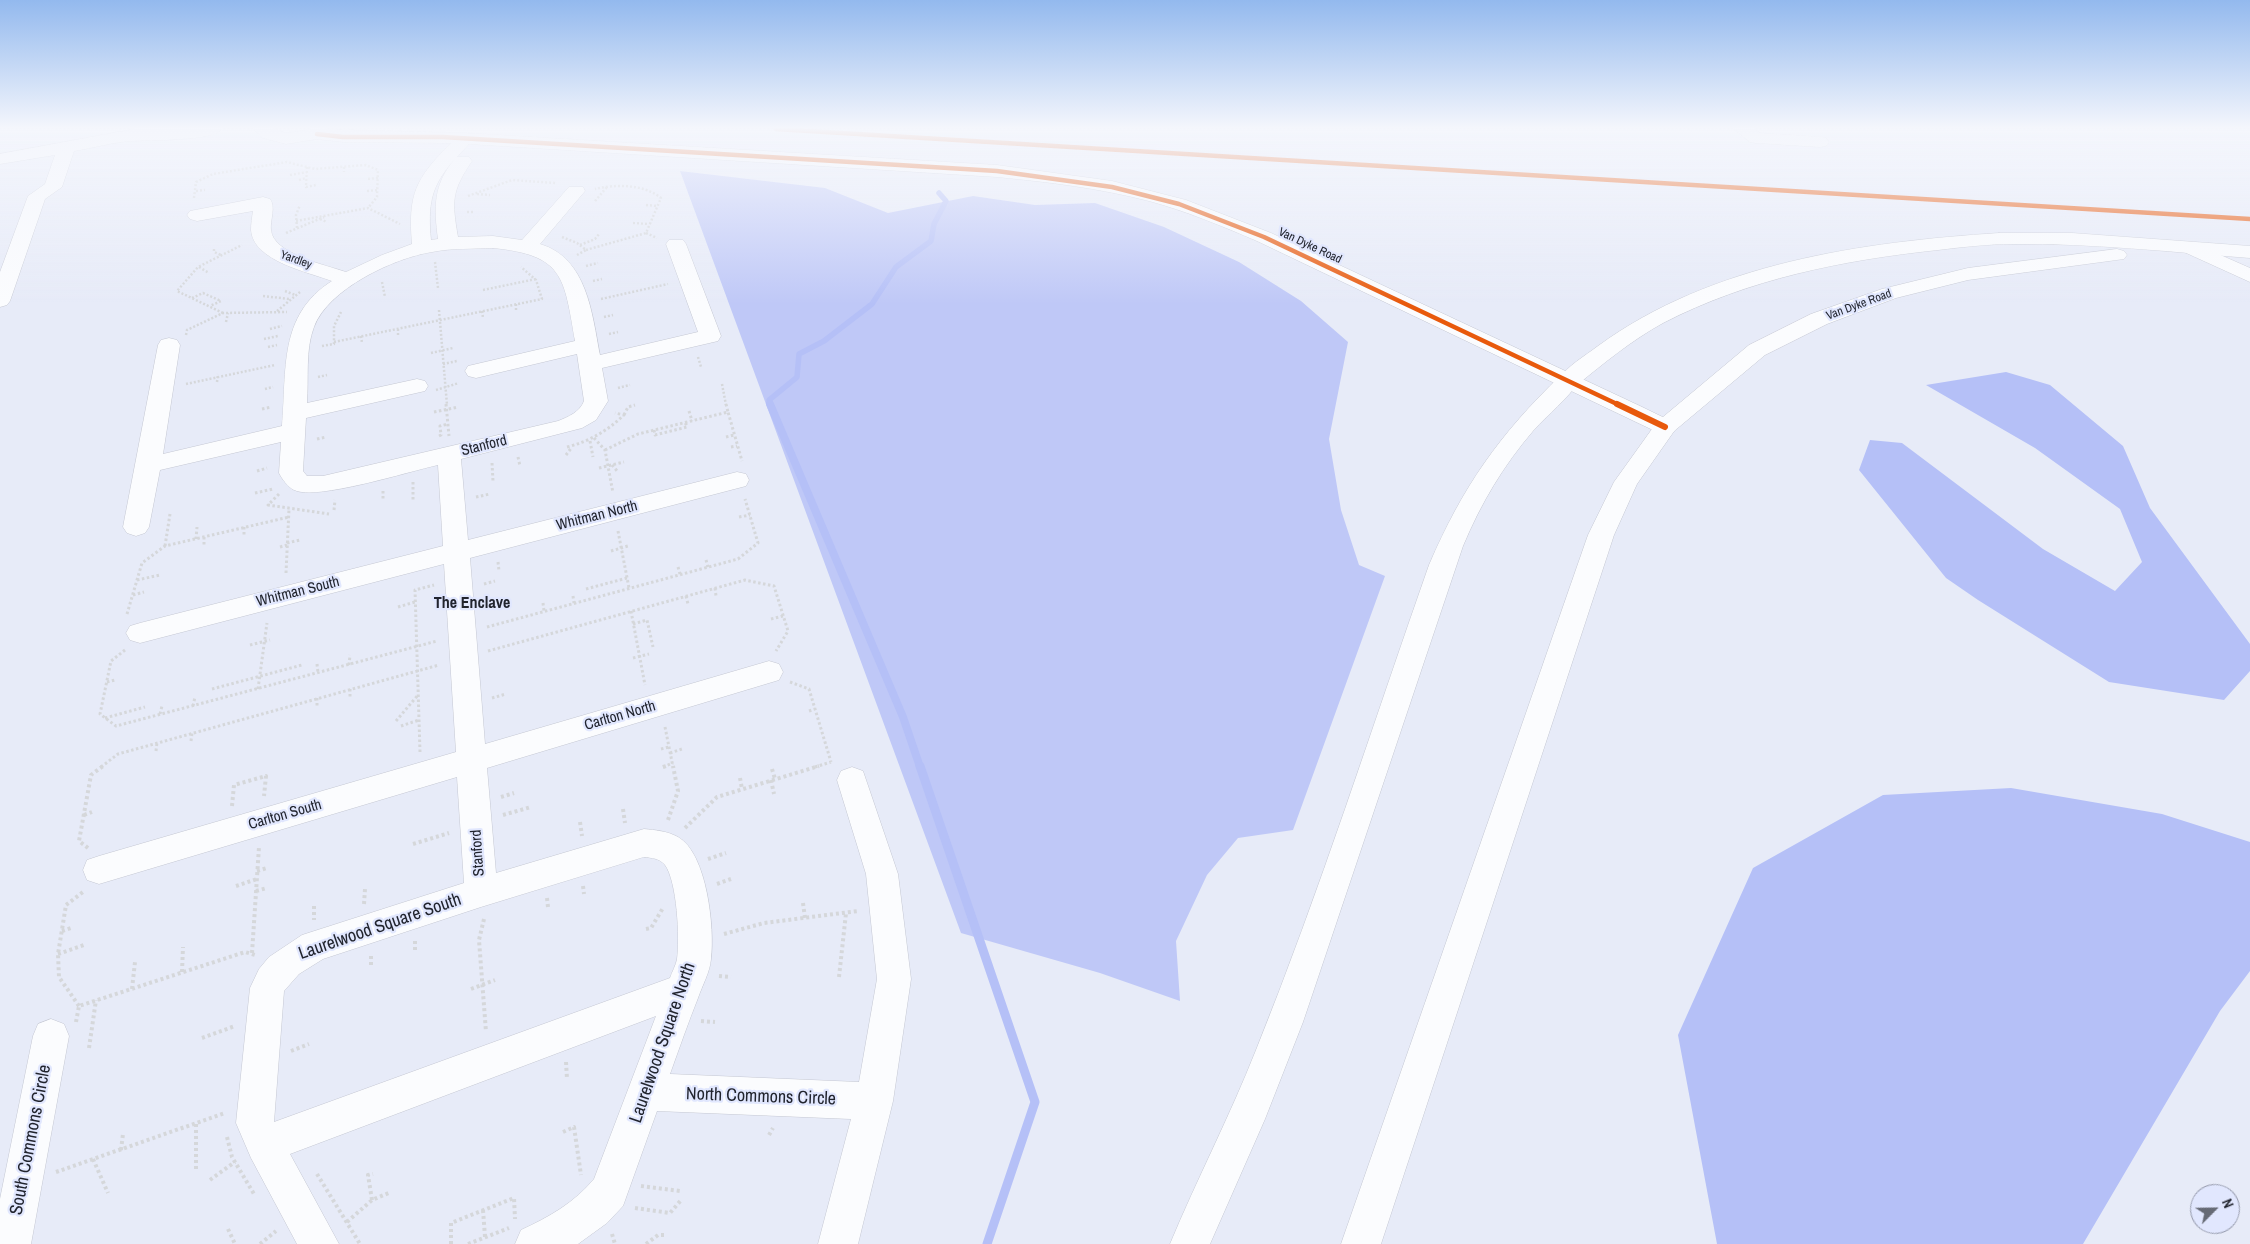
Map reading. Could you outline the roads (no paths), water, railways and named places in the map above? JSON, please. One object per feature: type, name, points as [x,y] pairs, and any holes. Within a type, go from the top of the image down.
[{"type":"main road","points":[[28,187],[27,191],[37,196]]},
{"type":"main road","points":[[0,301],[37,196],[53,187]]},
{"type":"main road","points":[[422,248],[419,219],[421,195],[425,187]]},
{"type":"main road","points":[[445,187],[445,252]]},
{"type":"main road","name":"Van Dyke Road","points":[[1112,187],[1179,204],[1241,227],[1665,426],[1756,350],[1819,319],[1889,293],[1977,272],[2060,260],[2191,248]]},
{"type":"main road","points":[[523,256],[577,189]]},
{"type":"main road","name":"Yardley","points":[[195,209],[263,203],[261,231],[265,242],[275,253],[348,279]]},
{"type":"main road","name":"Van Dyke Road","points":[[1569,380],[1612,346],[1654,320],[1688,304],[1764,277],[1844,257],[1920,245],[2012,238],[2114,240],[2250,252]]},
{"type":"main road","name":"Stanford","points":[[493,242],[523,256],[558,260],[574,283],[596,401],[594,408],[586,417],[564,427],[444,444],[322,484],[300,484],[291,473],[298,354],[304,321],[325,296],[348,279],[385,260],[422,248],[445,252],[493,242]]},
{"type":"main road","points":[[469,377],[587,355],[710,336],[676,244]]},
{"type":"main road","points":[[2191,248],[2250,276]]},
{"type":"main road","points":[[136,527],[148,465],[177,341]]},
{"type":"main road","points":[[1190,1244],[1284,1024],[1347,849],[1442,565],[1458,526],[1478,488],[1504,450],[1525,424],[1569,380]]},
{"type":"main road","points":[[148,465],[295,422],[422,389]]},
{"type":"main road","points":[[1361,1244],[1598,543],[1626,482],[1665,426]]},
{"type":"main road","name":"Stanford","points":[[444,444],[457,551],[483,903]]},
{"type":"main road","name":"Whitman North","points":[[457,551],[742,482]]},
{"type":"main road","name":"Whitman South","points":[[133,633],[457,551]]},
{"type":"main road","name":"Carlton North","points":[[471,760],[774,669]]},
{"type":"main road","name":"Carlton South","points":[[93,871],[471,760]]},
{"type":"main road","points":[[838,1244],[874,1101],[894,979],[882,874],[839,770]]},
{"type":"main road","name":"Laurelwood Square North","points":[[483,903],[644,843],[667,848],[681,863],[695,923],[694,960],[689,1005],[647,1092],[610,1192],[593,1211],[565,1231],[525,1230]]},
{"type":"main road","name":"Laurelwood Square South","points":[[320,1244],[249,1153],[254,1123],[267,988],[276,972],[290,959],[314,946],[483,903]]},
{"type":"main road","points":[[249,1153],[689,1005]]},
{"type":"main road","name":"South Commons Circle","points":[[11,1244],[64,1030]]},
{"type":"main road","name":"North Commons Circle","points":[[647,1092],[874,1101]]},
{"type":"waterway","points":[[771,405],[769,400],[797,377],[799,354],[824,341],[872,304],[896,267],[931,241],[934,224],[946,201],[939,193]]},
{"type":"waterway","points":[[770,404],[903,717],[920,767]]},
{"type":"waterway","points":[[920,766],[1035,1102],[987,1244]]},
{"type":"district","name":"The Enclave","points":[[472,604]]}]
